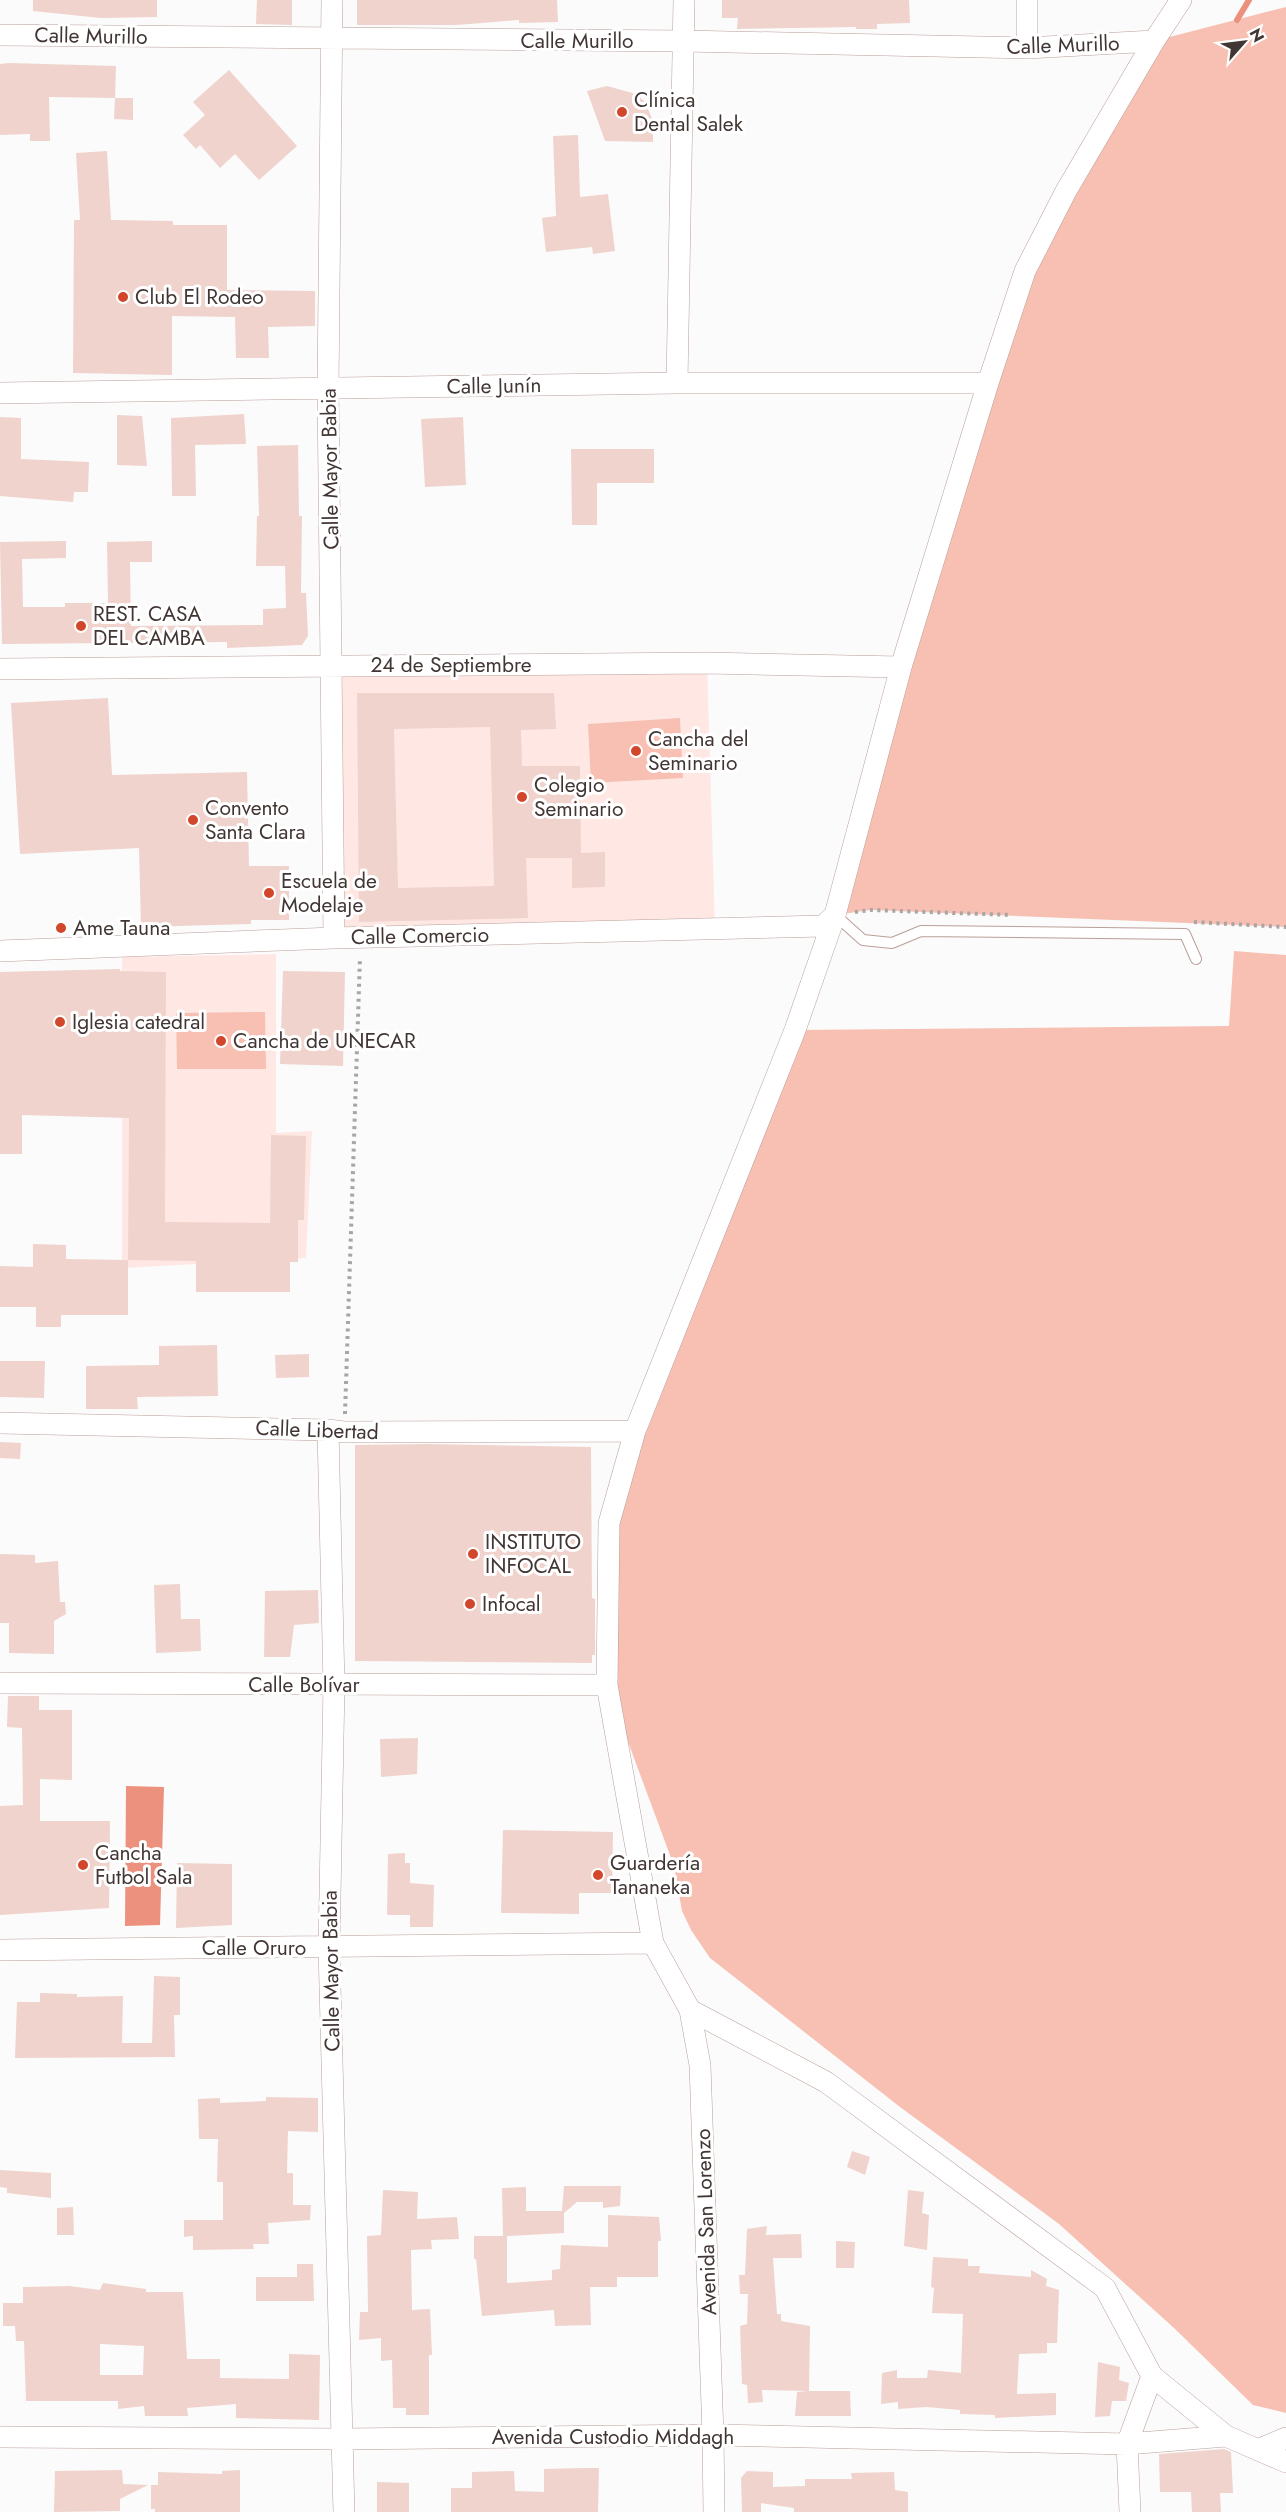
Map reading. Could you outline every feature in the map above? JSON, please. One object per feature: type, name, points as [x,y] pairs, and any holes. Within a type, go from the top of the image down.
[{"type":"street","name":"Calle Mayor Babia","points":[[332,0],[328,389],[334,938]]},
{"type":"street","points":[[677,383],[684,0]]},
{"type":"street","points":[[1027,0],[1027,48]]},
{"type":"street","name":"Avenida San Lorenzo","points":[[714,2512],[700,2065],[690,2010],[653,1943],[607,1685],[609,1523],[635,1431],[795,1030],[835,915],[901,667],[988,383],[1025,271],[1066,191],[1154,41],[1181,0]]},
{"type":"street","name":"Calle Murillo","points":[[0,35],[684,41],[1027,48],[1154,41]]},
{"type":"street","name":"Calle Junín","points":[[0,393],[677,383],[988,383]]},
{"type":"street","name":"24 de Septiembre","points":[[0,669],[707,663],[901,667]]},
{"type":"street","name":"Calle Comercio","points":[[0,951],[334,938],[823,926],[835,915]]},
{"type":"street","name":"Calle Libertad","points":[[0,1423],[336,1431],[635,1431]]},
{"type":"street","name":"Calle Mayor Babia","points":[[336,1431],[334,1686],[328,1948],[344,2439],[344,2512]]},
{"type":"street","name":"Calle Bolívar","points":[[0,1683],[334,1686],[607,1685]]},
{"type":"street","name":"Calle Oruro","points":[[0,1950],[653,1943]]},
{"type":"street","points":[[690,2010],[826,2082],[1106,2288],[1152,2376],[1226,2436],[1286,2462]]},
{"type":"street","points":[[1130,2512],[1127,2444],[1152,2376]]},
{"type":"street","name":"Avenida Custodio Middagh","points":[[0,2438],[344,2439],[713,2435],[1127,2444],[1226,2436]]},
{"type":"street","points":[[1260,2449],[1286,2438]]},
{"type":"lane","points":[[835,915],[863,940],[892,943],[921,931],[1185,934],[1196,959]]},
{"type":"path","points":[[1191,922],[1286,927]]},
{"type":"path","points":[[336,1431],[360,938]]},
{"type":"shaded area","points":[[1286,7],[1286,927],[871,910],[835,915],[1025,271],[1154,41]]},
{"type":"shaded area","name":"Colegio Seminario","points":[[707,663],[715,928],[334,938],[332,666]]},
{"type":"shaded area","name":"Cancha del Seminario","points":[[680,718],[683,778],[591,783],[588,724]]},
{"type":"shaded area","points":[[1234,951],[1286,955],[1286,2413],[1253,2405],[1174,2328],[1059,2224],[900,2107],[710,1958],[691,1930],[682,1911],[674,1866],[607,1685],[609,1523],[795,1030],[1229,1026]]},
{"type":"shaded area","points":[[276,954],[276,1133],[312,1131],[306,1258],[122,1268],[122,957]]},
{"type":"shaded area","name":"Cancha de UNECAR","points":[[265,1012],[266,1069],[177,1069],[176,1013]]},
{"type":"shaded area","points":[[126,1786],[164,1787],[160,1925],[125,1926]]},
{"type":"building","points":[[33,0],[157,0],[157,17],[101,18],[33,11]]},
{"type":"building","points":[[257,0],[292,0],[292,25],[256,24]]},
{"type":"building","points":[[357,0],[557,0],[558,22],[519,23],[519,20],[456,25],[357,25]]},
{"type":"building","points":[[722,0],[909,0],[910,23],[877,24],[877,29],[856,29],[856,27],[737,29],[738,18],[722,18]]},
{"type":"building","points":[[0,64],[116,66],[115,98],[49,97],[50,141],[30,141],[30,134],[0,135]]},
{"type":"building","points":[[229,70],[297,146],[259,180],[235,154],[220,168],[200,145],[196,149],[183,135],[205,115],[193,102]]},
{"type":"building","name":"Clínica Dental Salek","points":[[607,86],[636,94],[645,102],[653,121],[653,142],[605,141],[587,91]]},
{"type":"building","points":[[115,98],[133,98],[133,120],[114,119]]},
{"type":"building","points":[[578,135],[580,197],[608,194],[615,251],[593,254],[592,247],[546,252],[542,218],[556,216],[553,136]]},
{"type":"building","points":[[107,151],[111,220],[173,221],[173,225],[227,225],[227,290],[315,291],[315,326],[268,327],[269,358],[236,358],[235,317],[172,316],[172,375],[73,373],[74,220],[80,220],[76,153]]},
{"type":"building","points":[[244,414],[246,444],[195,445],[196,496],[172,496],[171,418]]},
{"type":"building","points":[[117,415],[142,416],[147,466],[117,465]]},
{"type":"building","points":[[0,417],[21,418],[21,459],[89,462],[88,492],[74,492],[73,502],[0,496]]},
{"type":"building","points":[[463,417],[466,485],[425,487],[421,419]]},
{"type":"building","points":[[298,445],[299,516],[302,516],[301,593],[306,593],[308,636],[302,645],[227,648],[227,642],[2,644],[0,542],[66,541],[66,558],[22,559],[23,607],[65,607],[65,603],[108,603],[107,542],[152,541],[152,562],[130,562],[131,626],[263,625],[263,609],[286,608],[285,566],[256,566],[257,516],[259,516],[257,446]]},
{"type":"building","points":[[571,449],[654,449],[654,483],[597,483],[597,525],[572,525]]},
{"type":"building","points":[[357,693],[554,693],[556,729],[521,730],[522,766],[580,766],[581,853],[605,852],[605,887],[572,888],[572,858],[526,858],[528,918],[359,922]],"holes":[[[490,727],[494,886],[398,888],[394,729]]]},
{"type":"building","points":[[108,698],[112,775],[247,772],[249,866],[289,866],[289,920],[251,920],[251,924],[141,927],[139,848],[20,854],[11,703]]},
{"type":"building","points":[[120,969],[120,971],[166,972],[165,1222],[270,1223],[271,1135],[306,1136],[304,1220],[298,1220],[298,1262],[290,1262],[290,1292],[196,1292],[196,1261],[128,1260],[129,1118],[22,1115],[22,1154],[0,1154],[0,972]]},
{"type":"building","points":[[283,971],[345,972],[343,1066],[280,1064]]},
{"type":"building","points":[[33,1244],[66,1245],[66,1259],[128,1260],[128,1315],[61,1315],[61,1327],[36,1327],[36,1307],[0,1307],[0,1266],[33,1267]]},
{"type":"building","points":[[217,1345],[218,1396],[137,1397],[138,1409],[86,1409],[86,1366],[159,1365],[159,1346]]},
{"type":"building","points":[[309,1354],[309,1377],[276,1378],[275,1355]]},
{"type":"building","points":[[0,1361],[45,1361],[44,1398],[0,1397]]},
{"type":"building","points":[[0,1442],[21,1443],[20,1459],[0,1458]]},
{"type":"building","name":"Infocal","points":[[355,1445],[591,1447],[592,1598],[595,1599],[595,1655],[592,1655],[592,1663],[355,1661]]},
{"type":"building","points":[[0,1554],[35,1555],[35,1563],[58,1561],[60,1602],[65,1602],[66,1614],[54,1621],[54,1654],[9,1653],[9,1623],[0,1623]]},
{"type":"building","points":[[180,1584],[181,1619],[200,1619],[201,1651],[156,1653],[154,1585]]},
{"type":"building","points":[[318,1590],[319,1623],[294,1625],[290,1657],[264,1657],[265,1591]]},
{"type":"building","points":[[8,1696],[39,1696],[39,1710],[72,1710],[72,1780],[40,1779],[40,1821],[110,1821],[109,1908],[0,1915],[0,1806],[23,1805],[22,1728],[7,1727]]},
{"type":"building","points":[[418,1738],[417,1774],[381,1777],[380,1739]]},
{"type":"building","name":"Guardería Tananeka","points":[[503,1830],[613,1832],[612,1893],[579,1893],[579,1914],[501,1913]]},
{"type":"building","points":[[405,1853],[405,1863],[410,1863],[410,1883],[434,1885],[433,1927],[410,1927],[410,1915],[387,1915],[388,1854]]},
{"type":"building","points":[[177,1863],[232,1864],[232,1925],[176,1928]]},
{"type":"building","points":[[154,1976],[180,1977],[180,2015],[174,2015],[175,2057],[15,2058],[17,2002],[40,2002],[40,1993],[77,1994],[77,1997],[123,1996],[122,2043],[152,2043]]},
{"type":"building","points":[[266,2097],[318,2098],[318,2132],[288,2131],[287,2173],[293,2173],[293,2205],[311,2205],[310,2220],[268,2223],[269,2244],[253,2244],[254,2249],[193,2250],[193,2236],[184,2237],[184,2220],[223,2220],[223,2182],[217,2182],[218,2139],[199,2139],[198,2099],[220,2098],[220,2103],[266,2101]]},
{"type":"building","points":[[852,2151],[870,2157],[865,2175],[847,2167]]},
{"type":"building","points":[[0,2170],[51,2173],[51,2198],[7,2193],[7,2188],[0,2187]]},
{"type":"building","points":[[564,2186],[621,2186],[620,2206],[603,2208],[603,2202],[577,2202],[564,2213],[564,2233],[507,2236],[507,2283],[552,2280],[552,2270],[560,2269],[561,2245],[608,2247],[608,2215],[659,2217],[661,2241],[658,2241],[658,2277],[617,2277],[617,2287],[590,2287],[591,2325],[555,2326],[554,2310],[482,2316],[476,2259],[474,2259],[474,2236],[503,2236],[502,2188],[526,2187],[526,2211],[562,2211]]},
{"type":"building","points":[[383,2190],[418,2192],[417,2219],[457,2217],[459,2239],[431,2240],[432,2249],[411,2250],[412,2310],[430,2309],[432,2355],[429,2355],[429,2415],[406,2415],[406,2408],[393,2408],[392,2360],[381,2361],[381,2338],[359,2340],[360,2312],[368,2312],[367,2236],[381,2235]]},
{"type":"building","points":[[908,2190],[924,2192],[922,2213],[929,2215],[927,2250],[904,2246]]},
{"type":"building","points":[[73,2207],[74,2235],[57,2235],[57,2208]]},
{"type":"building","points":[[767,2226],[766,2235],[801,2234],[802,2258],[773,2258],[777,2314],[781,2314],[781,2321],[810,2326],[809,2391],[850,2391],[851,2416],[795,2416],[797,2392],[808,2391],[762,2390],[763,2402],[748,2403],[747,2385],[742,2384],[740,2326],[747,2324],[748,2294],[740,2294],[739,2275],[745,2275],[747,2229]]},
{"type":"building","points":[[836,2241],[855,2242],[854,2268],[836,2268]]},
{"type":"building","points":[[933,2257],[968,2259],[968,2266],[980,2266],[979,2273],[1031,2277],[1031,2270],[1047,2279],[1046,2286],[1059,2290],[1057,2343],[1047,2343],[1047,2353],[1019,2354],[1017,2394],[1056,2393],[1056,2415],[995,2418],[995,2415],[960,2414],[960,2410],[926,2407],[898,2409],[898,2402],[881,2404],[882,2373],[897,2370],[897,2378],[927,2378],[928,2370],[961,2373],[963,2314],[932,2313]]},
{"type":"building","points":[[297,2264],[313,2264],[314,2301],[256,2301],[256,2277],[297,2277]]},
{"type":"building","points":[[103,2283],[146,2289],[146,2292],[183,2292],[187,2359],[220,2359],[220,2378],[289,2379],[289,2354],[320,2355],[319,2420],[236,2418],[236,2404],[187,2408],[188,2416],[145,2416],[144,2406],[118,2409],[118,2401],[26,2401],[24,2341],[16,2341],[15,2326],[3,2326],[3,2303],[23,2303],[23,2287],[69,2286],[100,2290]],"holes":[[[100,2344],[144,2346],[143,2375],[100,2375]]]},
{"type":"building","points":[[1098,2362],[1120,2367],[1119,2380],[1129,2383],[1126,2401],[1112,2401],[1110,2416],[1095,2417]]},
{"type":"building","points":[[1224,2449],[1231,2452],[1233,2493],[1220,2493],[1221,2512],[1192,2512],[1191,2492],[1160,2492],[1159,2454]]},
{"type":"building","points":[[599,2468],[598,2512],[451,2512],[451,2488],[472,2488],[472,2472],[514,2471],[515,2491],[544,2492],[544,2469]]},
{"type":"building","points":[[122,2470],[123,2484],[148,2485],[120,2499],[120,2511],[54,2512],[55,2471]]},
{"type":"building","points":[[240,2470],[240,2512],[155,2512],[155,2509],[151,2509],[151,2485],[158,2485],[158,2472],[222,2474],[222,2471]]},
{"type":"building","points":[[747,2471],[773,2472],[773,2487],[805,2486],[805,2479],[852,2479],[851,2473],[894,2472],[895,2490],[908,2492],[908,2512],[794,2512],[794,2508],[761,2503],[761,2512],[742,2512],[741,2478]]},
{"type":"building","points":[[377,2482],[409,2483],[409,2512],[377,2512]]},
{"type":"waterway","points":[[1237,20],[1249,0]]},
{"type":"place","name":"Clínica Dental Salek","points":[[622,112]]},
{"type":"place","name":"Club El Rodeo","points":[[123,297]]},
{"type":"place","name":"REST. CASA DEL CAMBA","points":[[81,626]]},
{"type":"place","name":"Cancha del Seminario","points":[[636,751]]},
{"type":"place","name":"Colegio Seminario","points":[[522,797]]},
{"type":"place","name":"Convento Santa Clara","points":[[193,820]]},
{"type":"place","name":"Escuela de Modelaje","points":[[269,893]]},
{"type":"place","name":"Ame Tauna","points":[[61,928]]},
{"type":"place","name":"Iglesia catedral","points":[[60,1022]]},
{"type":"place","name":"Cancha de UNECAR","points":[[221,1041]]},
{"type":"place","name":"INSTITUTO INFOCAL","points":[[473,1554]]},
{"type":"place","name":"Infocal","points":[[470,1604]]},
{"type":"place","name":"Cancha Futbol Sala","points":[[83,1865]]},
{"type":"place","name":"Guardería Tananeka","points":[[598,1875]]}]
